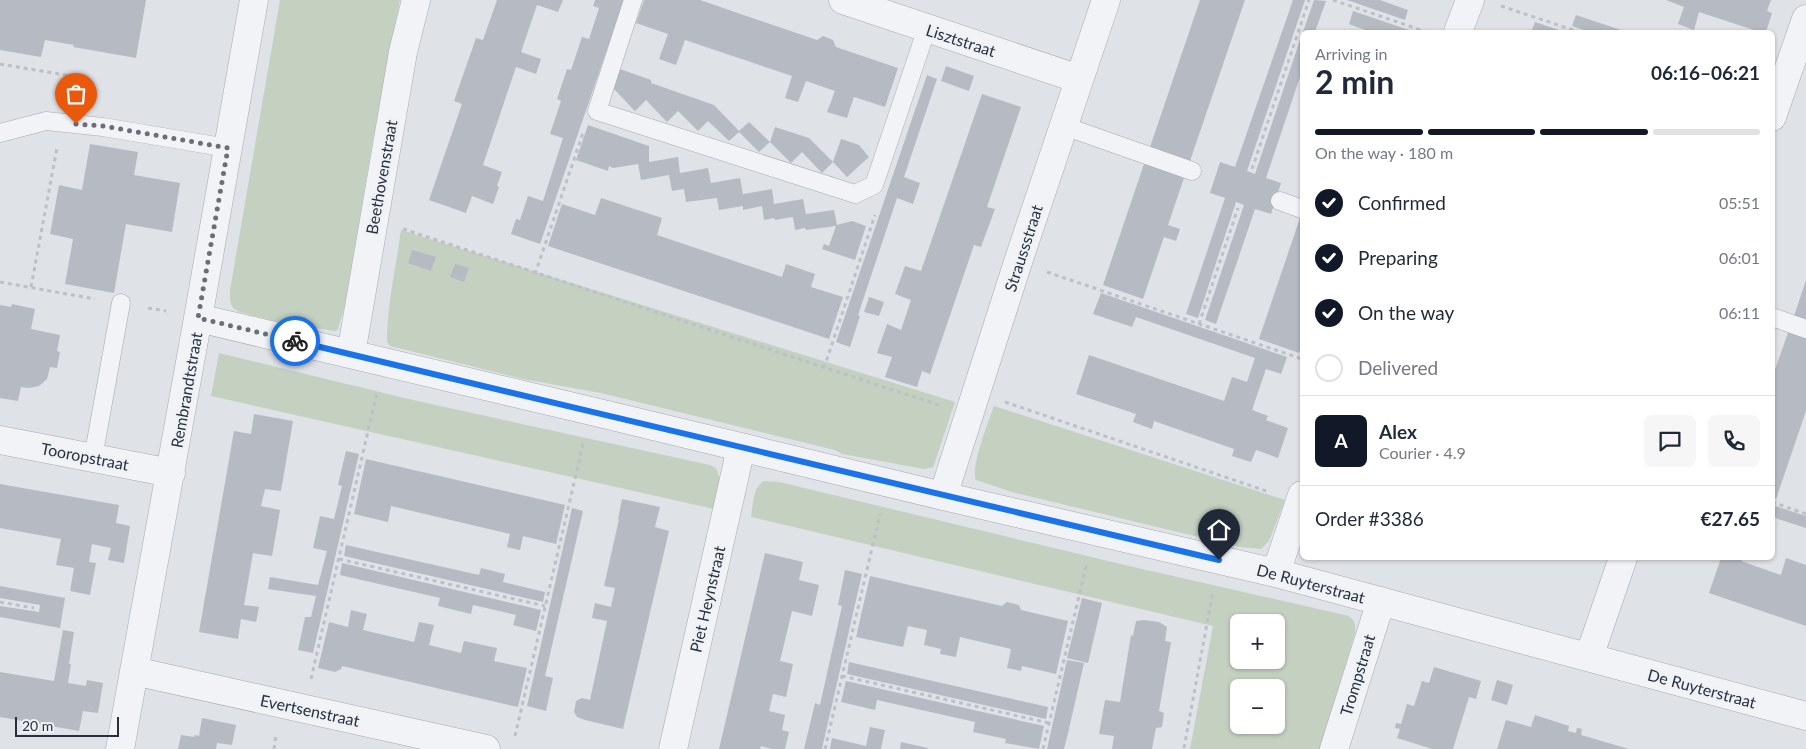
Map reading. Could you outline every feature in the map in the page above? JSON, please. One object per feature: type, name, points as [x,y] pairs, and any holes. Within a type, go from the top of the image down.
[{"type":"street","name":"Rembrandtstraat","points":[[120,749],[254,0]]},
{"type":"street","name":"Beethovenstraat","points":[[351,354],[403,52],[416,0]]},
{"type":"street","name":"Lisztstraat","points":[[843,0],[1079,79]]},
{"type":"street","name":"Straussstraat","points":[[943,496],[1018,262],[1106,0]]},
{"type":"street","points":[[1459,30],[1470,0]]},
{"type":"street","points":[[1775,108],[1806,19]]},
{"type":"street","name":"De Ruyterstraat","points":[[198,318],[1276,574],[1806,716]]},
{"type":"street","name":"Tooropstraat","points":[[0,440],[171,472]]},
{"type":"street","name":"Piet Heynstraat","points":[[673,749],[741,448]]},
{"type":"street","points":[[1276,574],[1300,501]]},
{"type":"street","points":[[1589,657],[1621,560]]},
{"type":"street","name":"Trompstraat","points":[[1334,749],[1381,602]]},
{"type":"street","name":"Evertsenstraat","points":[[134,671],[485,749]]},
{"type":"lane","points":[[633,0],[597,111],[855,194],[874,185],[926,28]]},
{"type":"lane","points":[[0,133],[46,121],[62,122],[103,126],[228,148]]},
{"type":"lane","points":[[1064,126],[1192,171]]},
{"type":"lane","points":[[1280,201],[1300,208]]},
{"type":"lane","points":[[93,458],[121,303]]},
{"type":"lane","points":[[1775,319],[1806,329]]},
{"type":"path","points":[[1252,169],[1309,0]]},
{"type":"path","points":[[1333,0],[1421,30]]},
{"type":"path","points":[[1500,6],[1573,30]]},
{"type":"path","points":[[0,64],[72,76],[31,288]]},
{"type":"path","points":[[536,274],[588,118],[597,111]]},
{"type":"path","points":[[824,368],[876,211],[874,185]]},
{"type":"path","points":[[1199,324],[1238,208]]},
{"type":"path","points":[[374,219],[824,368],[973,404],[1300,498]]},
{"type":"path","points":[[1018,262],[1300,358]]},
{"type":"path","points":[[305,708],[384,361]]},
{"type":"path","points":[[514,740],[591,410]]},
{"type":"path","points":[[825,749],[888,482]]},
{"type":"path","points":[[1775,503],[1806,514]]},
{"type":"path","points":[[1043,749],[1094,531]]},
{"type":"path","points":[[338,559],[545,606]]},
{"type":"path","points":[[1191,749],[1184,748],[1219,560]]},
{"type":"path","points":[[0,602],[34,608]]},
{"type":"path","points":[[842,676],[1049,723]]},
{"type":"green space","points":[[280,0],[400,0],[371,150],[345,305],[338,329],[335,331],[274,321],[239,312],[233,308],[230,300],[230,290]]},
{"type":"green space","points":[[401,230],[955,402],[933,467],[924,469],[842,454],[835,450],[601,393],[523,379],[390,346],[387,342],[388,314]]},
{"type":"green space","points":[[219,353],[417,401],[710,465],[716,468],[720,479],[714,509],[211,396]]},
{"type":"green space","points":[[994,406],[1285,500],[1269,541],[1261,549],[1240,547],[1012,492],[976,480],[978,455]]},
{"type":"green space","points":[[764,481],[779,482],[1129,566],[1349,616],[1355,623],[1355,633],[1320,749],[1190,749],[1213,626],[751,517],[754,497],[758,487]]},
{"type":"building","points":[[0,0],[146,0],[136,58],[45,40],[41,57],[0,50]]},
{"type":"building","points":[[497,0],[563,0],[558,12],[537,5],[521,52],[541,59],[536,74],[516,67],[483,165],[502,172],[497,186],[499,187],[493,204],[472,196],[466,213],[429,200],[462,104],[454,101],[476,38],[483,40]]},
{"type":"building","points":[[595,0],[624,0],[540,244],[511,234],[516,219],[520,220],[528,196],[543,201],[563,138],[550,134],[561,101],[557,99],[567,69],[571,70],[582,37],[589,39],[599,8],[593,6]]},
{"type":"building","points":[[644,0],[700,0],[817,40],[823,36],[833,40],[836,47],[898,68],[885,107],[854,97],[847,118],[827,112],[835,91],[806,81],[798,102],[785,98],[792,76],[685,40],[676,65],[659,59],[668,34],[636,23]]},
{"type":"building","points":[[1200,0],[1245,0],[1190,161],[1150,147]]},
{"type":"building","points":[[1293,0],[1305,0],[1247,171],[1255,174],[1300,40],[1300,77],[1266,178],[1281,183],[1271,214],[1255,209],[1216,324],[1205,320],[1244,205],[1236,202],[1198,318],[1186,314],[1225,198],[1210,193],[1220,162],[1235,167]]},
{"type":"building","points":[[1314,0],[1326,1],[1316,30],[1304,30]]},
{"type":"building","points":[[1347,0],[1380,0],[1408,10],[1405,20]]},
{"type":"building","points":[[1666,0],[1771,0],[1767,11],[1772,13],[1767,30],[1754,30],[1699,12],[1694,30],[1678,24],[1684,7]]},
{"type":"building","points":[[1353,11],[1409,30],[1365,30],[1349,24]]},
{"type":"building","points":[[1576,15],[1621,30],[1584,30],[1572,26]]},
{"type":"building","points":[[1535,22],[1559,30],[1532,30]]},
{"type":"building","points":[[946,66],[974,76],[969,91],[941,81]]},
{"type":"building","points":[[620,69],[651,80],[651,83],[714,105],[739,131],[749,122],[770,142],[759,152],[739,132],[729,141],[708,121],[698,131],[678,111],[667,122],[646,100],[635,111],[613,88]]},
{"type":"building","points":[[927,75],[937,79],[904,177],[920,183],[913,204],[897,198],[858,315],[860,316],[850,347],[836,342]]},
{"type":"building","points":[[982,94],[1021,107],[987,207],[995,209],[981,247],[974,245],[930,374],[922,371],[917,387],[885,377],[892,357],[877,353],[887,324],[901,330],[911,300],[895,294],[905,266],[921,271]]},
{"type":"building","points":[[588,125],[649,146],[649,162],[678,157],[680,173],[708,168],[711,183],[740,178],[743,194],[772,189],[774,204],[803,199],[806,214],[834,210],[837,225],[852,221],[866,226],[855,260],[822,249],[824,244],[829,246],[836,226],[795,230],[793,217],[764,220],[762,206],[743,210],[743,206],[719,210],[717,198],[686,202],[684,189],[672,191],[669,175],[641,180],[638,164],[613,168],[609,166],[608,171],[576,160]]},
{"type":"building","points":[[775,127],[809,138],[833,162],[822,173],[802,152],[791,163],[770,142]]},
{"type":"building","points":[[841,139],[859,145],[869,157],[847,177],[833,162]]},
{"type":"building","points":[[90,144],[138,152],[134,175],[180,183],[172,232],[126,224],[114,293],[65,284],[73,239],[50,234],[59,185],[82,190]]},
{"type":"building","points":[[1145,161],[1185,175],[1168,225],[1180,229],[1176,241],[1164,237],[1143,299],[1103,285]]},
{"type":"building","points":[[601,198],[662,218],[657,235],[782,277],[786,264],[815,274],[811,287],[843,297],[829,339],[548,246],[562,204],[595,215]]},
{"type":"building","points":[[1300,218],[1299,353],[1259,339]]},
{"type":"building","points":[[412,250],[436,257],[431,271],[408,263]]},
{"type":"building","points":[[455,264],[469,268],[464,282],[450,277]]},
{"type":"building","points":[[1806,280],[1806,320],[1794,316]]},
{"type":"building","points":[[1101,293],[1287,357],[1281,374],[1266,369],[1252,410],[1268,416],[1266,420],[1288,428],[1278,458],[1256,450],[1251,462],[1232,456],[1234,449],[1154,421],[1152,429],[1133,422],[1136,414],[1076,394],[1089,355],[1224,401],[1232,377],[1247,382],[1255,358],[1136,317],[1132,327],[1093,314]]},
{"type":"building","points":[[869,297],[884,302],[879,316],[864,312]]},
{"type":"building","points":[[12,304],[35,309],[31,329],[60,335],[57,351],[60,352],[57,368],[50,367],[47,379],[39,386],[21,387],[18,401],[0,398],[0,305],[11,307]]},
{"type":"building","points":[[1789,330],[1806,336],[1806,411],[1776,499],[1775,498],[1775,370]]},
{"type":"building","points":[[254,414],[293,421],[281,491],[265,489],[261,506],[280,510],[272,556],[253,553],[244,605],[259,607],[256,622],[241,619],[238,639],[199,632],[234,431],[251,434]]},
{"type":"building","points":[[346,451],[359,454],[313,653],[298,650],[305,617],[311,617],[316,596],[268,589],[270,577],[318,585],[327,551],[313,548],[320,516],[334,519],[342,486],[338,485]]},
{"type":"building","points":[[366,459],[565,505],[556,544],[523,536],[520,550],[507,547],[510,534],[391,506],[388,522],[354,514]]},
{"type":"building","points":[[0,484],[119,505],[116,523],[130,526],[124,563],[108,560],[111,548],[92,544],[89,562],[96,563],[90,595],[70,591],[74,568],[56,565],[61,539],[0,528]]},
{"type":"building","points":[[622,499],[660,507],[655,527],[669,531],[623,729],[585,720],[577,717],[574,712],[576,701],[582,698],[590,700],[607,621],[592,618],[595,603],[611,607],[615,588],[604,586]]},
{"type":"building","points":[[1775,506],[1806,516],[1806,528],[1775,518]]},
{"type":"building","points":[[572,508],[583,511],[545,676],[553,678],[546,711],[527,706]]},
{"type":"building","points":[[346,545],[479,575],[481,568],[505,574],[503,582],[545,592],[543,602],[344,556]]},
{"type":"building","points":[[765,553],[803,562],[799,580],[819,585],[812,616],[792,611],[780,661],[793,664],[786,697],[773,694],[769,711],[785,715],[782,730],[789,732],[785,749],[772,749],[761,746],[760,749],[719,749]]},
{"type":"building","points":[[1786,558],[1806,565],[1806,626],[1709,593],[1720,560],[1742,560],[1781,575]]},
{"type":"building","points":[[342,563],[541,610],[536,631],[513,625],[516,615],[473,605],[471,614],[438,606],[440,598],[340,575]]},
{"type":"building","points":[[845,570],[862,574],[822,749],[804,749],[815,703],[820,705],[842,606],[838,605]]},
{"type":"building","points":[[870,576],[1002,606],[1007,602],[1019,605],[1021,610],[1068,621],[1056,674],[1022,666],[1021,671],[1007,668],[1011,649],[960,637],[956,657],[940,654],[941,649],[924,645],[927,630],[908,626],[903,647],[856,637]]},
{"type":"building","points":[[0,586],[65,598],[60,628],[0,617],[0,606],[39,612],[40,605],[0,598]]},
{"type":"building","points":[[1082,598],[1102,603],[1088,663],[1067,658]]},
{"type":"building","points":[[351,610],[367,614],[363,630],[414,642],[419,622],[434,625],[429,645],[461,653],[464,641],[497,648],[494,661],[527,668],[518,707],[342,666],[341,669],[335,672],[318,668],[329,622],[348,627]]},
{"type":"building","points":[[1136,621],[1159,622],[1167,627],[1165,641],[1171,642],[1159,711],[1164,713],[1162,727],[1156,728],[1152,749],[1112,749],[1114,736],[1099,734],[1105,700],[1120,702],[1131,635],[1133,636]]},
{"type":"building","points":[[63,630],[74,632],[68,683],[86,686],[87,680],[103,683],[98,713],[83,711],[79,731],[0,717],[0,672],[54,681]]},
{"type":"building","points":[[1067,660],[1084,663],[1064,749],[1047,749]]},
{"type":"building","points":[[849,662],[1048,707],[1046,719],[847,674]]},
{"type":"building","points":[[1434,667],[1481,681],[1476,699],[1469,697],[1453,749],[1432,749],[1397,738],[1400,729],[1395,728],[1396,723],[1401,724],[1407,704],[1414,706],[1422,681],[1429,683]]},
{"type":"building","points":[[1497,680],[1513,685],[1507,705],[1491,700]]},
{"type":"building","points":[[846,681],[1044,726],[1039,749],[1005,743],[1006,739],[973,732],[975,722],[877,700],[875,710],[841,702]]},
{"type":"building","points":[[1535,715],[1569,726],[1568,731],[1576,733],[1577,728],[1582,729],[1581,735],[1629,749],[1497,749],[1506,720],[1531,727]]},
{"type":"building","points":[[202,718],[236,725],[232,745],[217,743],[216,749],[178,749],[181,735],[199,736]]},
{"type":"building","points":[[870,727],[885,730],[881,749],[830,749],[832,738],[866,746]]},
{"type":"building","points":[[901,742],[928,748],[928,749],[900,749]]},
{"type":"way so far","points":[[76,124],[103,126],[228,148],[198,318],[295,341]]},
{"type":"route","points":[[295,341],[1219,560]]}]
